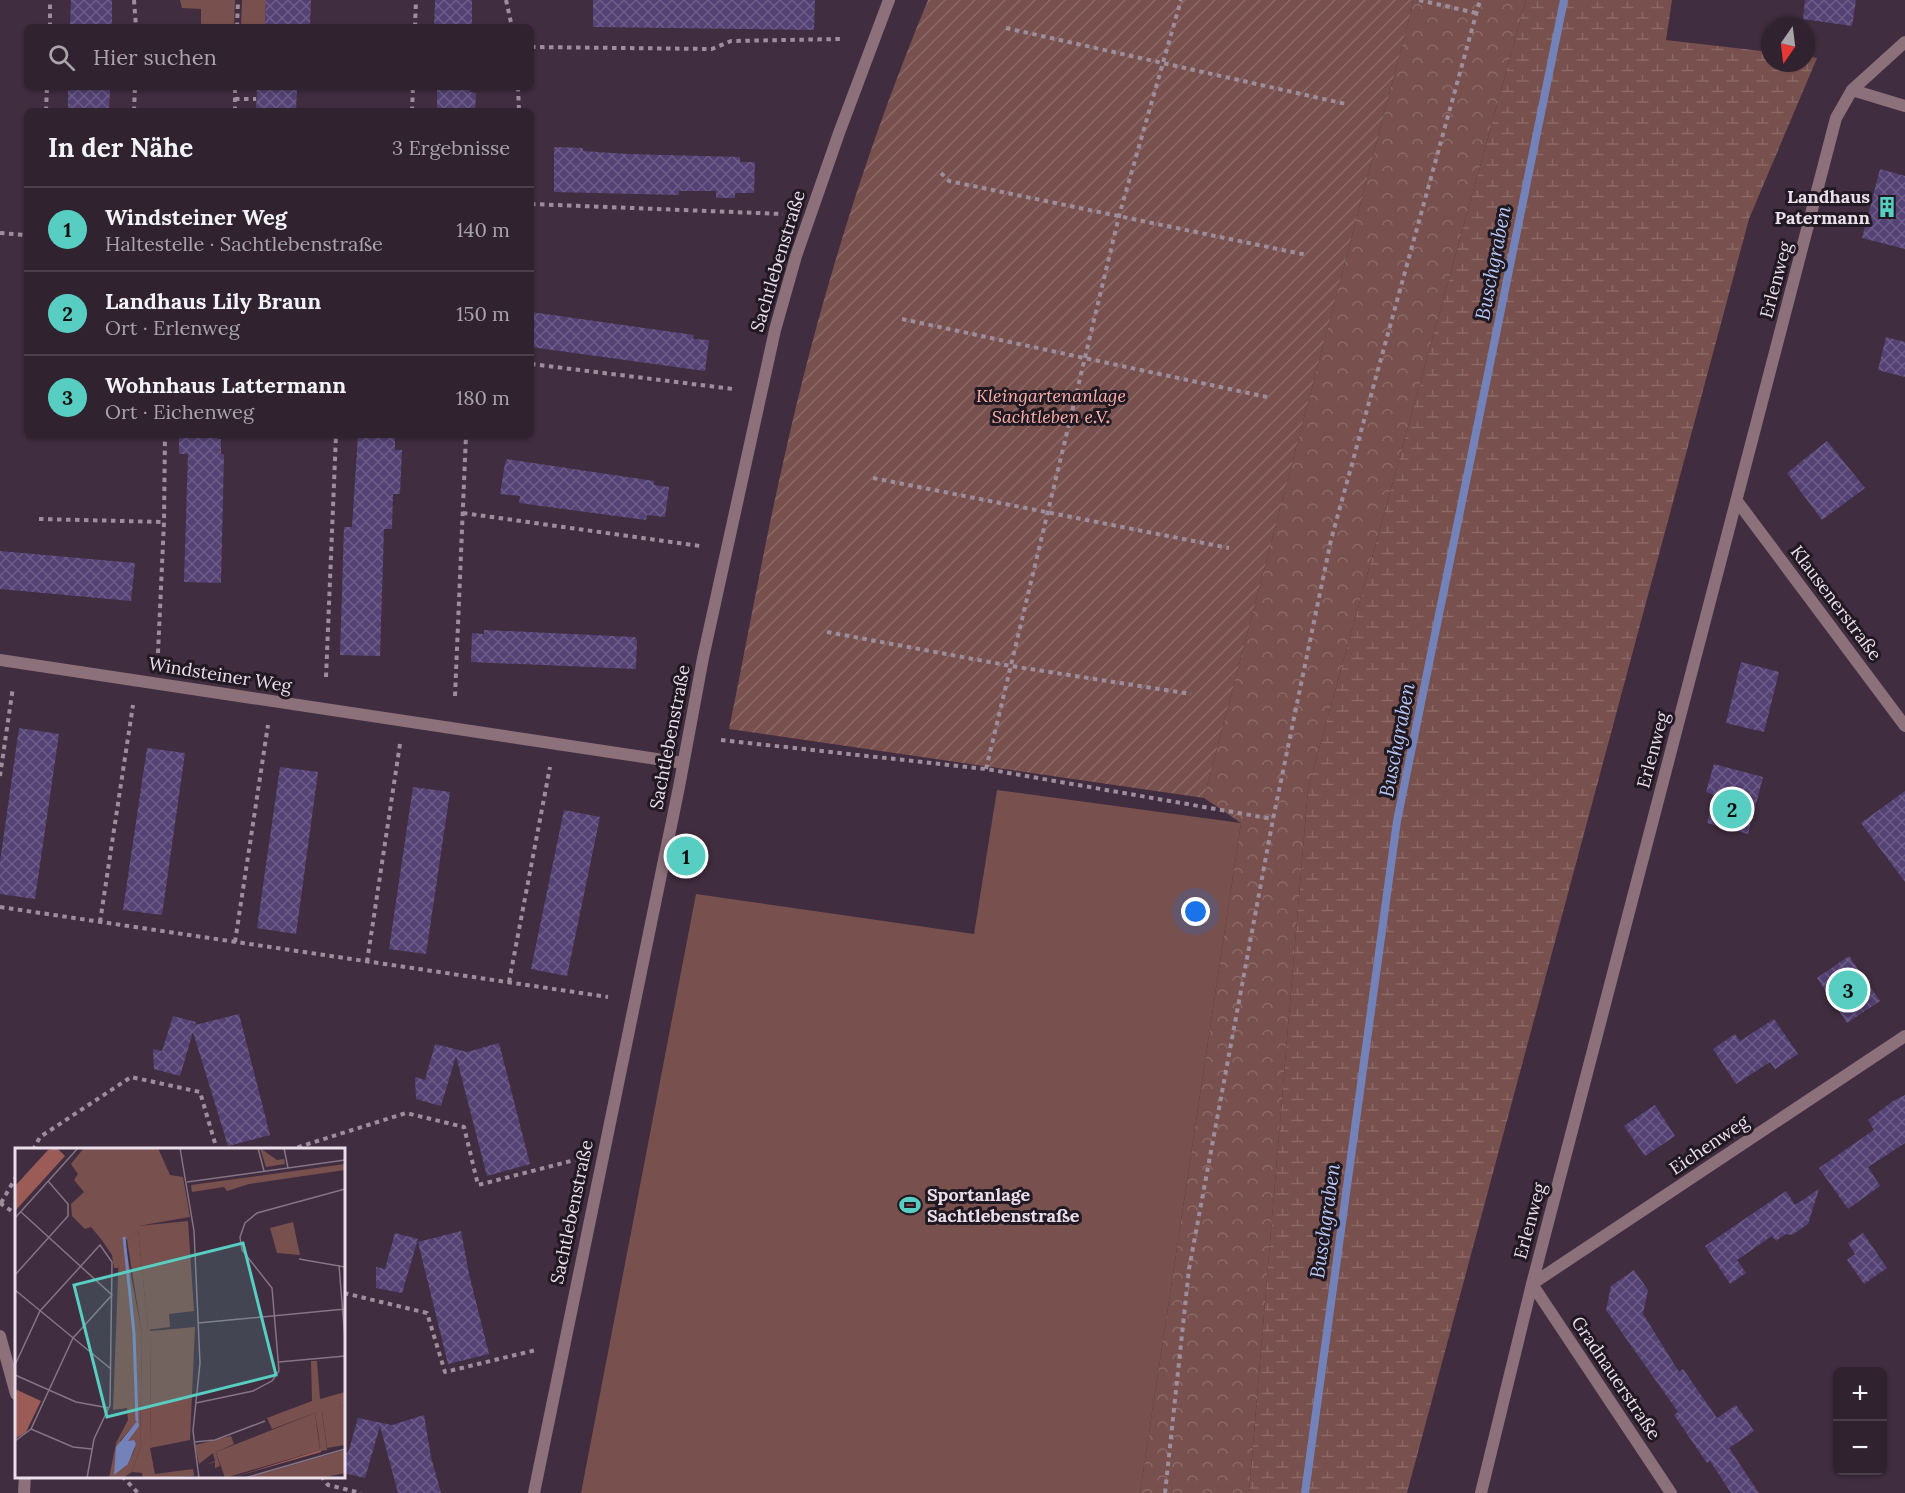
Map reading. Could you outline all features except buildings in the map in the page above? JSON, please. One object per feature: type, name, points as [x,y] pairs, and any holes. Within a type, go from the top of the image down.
[{"type":"street","name":"Sachtlebenstraße","points":[[534,1493],[703,658],[775,330],[796,256],[889,0]]},
{"type":"street","name":"Erlenweg","points":[[1481,1493],[1532,1284],[1836,118],[1852,90],[1905,42]]},
{"type":"street","points":[[1852,90],[1905,106]]},
{"type":"street","name":"Klausenerstraße","points":[[1737,501],[1905,726]]},
{"type":"street","name":"Windsteiner Weg","points":[[0,660],[683,763]]},
{"type":"street","name":"Eichenweg","points":[[1532,1284],[1905,1036]]},
{"type":"street","name":"Gradnauerstraße","points":[[1532,1284],[1671,1493]]},
{"type":"street","points":[[0,1336],[15,1390]]},
{"type":"street","points":[[24,1493],[25,1478]]},
{"type":"path","points":[[50,0],[50,24]]},
{"type":"path","points":[[134,0],[136,24]]},
{"type":"path","points":[[237,24],[238,0]]},
{"type":"path","points":[[415,24],[416,0]]},
{"type":"path","points":[[506,0],[511,24]]},
{"type":"path","points":[[986,769],[1119,216],[1181,0]]},
{"type":"path","points":[[1419,0],[1476,13]]},
{"type":"path","points":[[1165,1493],[1189,1269],[1273,819],[1331,540],[1480,0]]},
{"type":"path","points":[[1006,28],[1346,104]]},
{"type":"path","points":[[534,47],[712,49],[730,41],[840,39]]},
{"type":"path","points":[[46,108],[47,90]]},
{"type":"path","points":[[134,108],[135,90]]},
{"type":"path","points":[[235,90],[235,108]]},
{"type":"path","points":[[412,108],[413,90]]},
{"type":"path","points":[[518,90],[519,108]]},
{"type":"path","points":[[235,99],[256,99]]},
{"type":"path","points":[[941,173],[949,182],[1307,255]]},
{"type":"path","points":[[534,204],[783,214]]},
{"type":"path","points":[[0,234],[24,235]]},
{"type":"path","points":[[902,319],[1267,397]]},
{"type":"path","points":[[534,364],[733,389]]},
{"type":"path","points":[[158,653],[165,438]]},
{"type":"path","points":[[326,677],[336,438]]},
{"type":"path","points":[[455,696],[466,438]]},
{"type":"path","points":[[873,478],[1229,548]]},
{"type":"path","points":[[463,513],[700,546]]},
{"type":"path","points":[[39,519],[164,522]]},
{"type":"path","points":[[827,632],[1011,666],[1191,694]]},
{"type":"path","points":[[0,776],[13,687]]},
{"type":"path","points":[[100,922],[133,705]]},
{"type":"path","points":[[235,942],[268,725]]},
{"type":"path","points":[[721,740],[986,769],[1273,819]]},
{"type":"path","points":[[367,962],[400,744]]},
{"type":"path","points":[[509,982],[550,767]]},
{"type":"path","points":[[0,907],[608,997]]},
{"type":"path","points":[[34,1148],[40,1137],[131,1077],[200,1092],[217,1148]]},
{"type":"path","points":[[292,1148],[406,1113],[464,1127],[478,1185],[575,1160]]},
{"type":"path","points":[[15,1179],[1,1203],[15,1213]]},
{"type":"path","points":[[345,1293],[427,1312],[445,1372],[536,1350]]},
{"type":"path","points":[[124,1478],[138,1493]]},
{"type":"path","points":[[323,1478],[328,1485],[361,1493]]},
{"type":"green space","points":[[180,0],[235,0],[234,24],[201,24],[201,9],[182,8]]},
{"type":"green space","points":[[242,0],[266,0],[265,24],[241,24]]},
{"type":"green space","name":"Kleingartenanlage Sachtleben e.V.","points":[[928,0],[1414,0],[1204,798],[729,729],[777,488],[814,338],[865,167]]},
{"type":"green space","points":[[1414,0],[1526,0],[1308,789],[1249,1493],[1140,1493],[1241,823],[1204,798]]},
{"type":"green space","points":[[1526,0],[1672,0],[1666,40],[1761,51],[1761,72],[1811,72],[1749,219],[1407,1493],[1249,1493],[1308,789]]},
{"type":"green space","name":"Sportanlage Sachtlebenstraße","points":[[997,790],[1241,823],[1140,1493],[581,1493],[696,894],[974,934]]},
{"type":"waterway","name":"Buschgraben","points":[[1305,1493],[1397,821],[1564,0]]},
{"type":"place","name":"Landhaus Patermann","points":[[1887,207]]},
{"type":"place","name":"Landhaus Lily Braun","points":[[1732,809]]},
{"type":"place","name":"Windsteiner Weg","points":[[686,856]]},
{"type":"place","name":"Wohnhaus Lattermann","points":[[1848,990]]},
{"type":"place","name":"Sportanlage Sachtlebenstraße","points":[[910,1205]]}]
